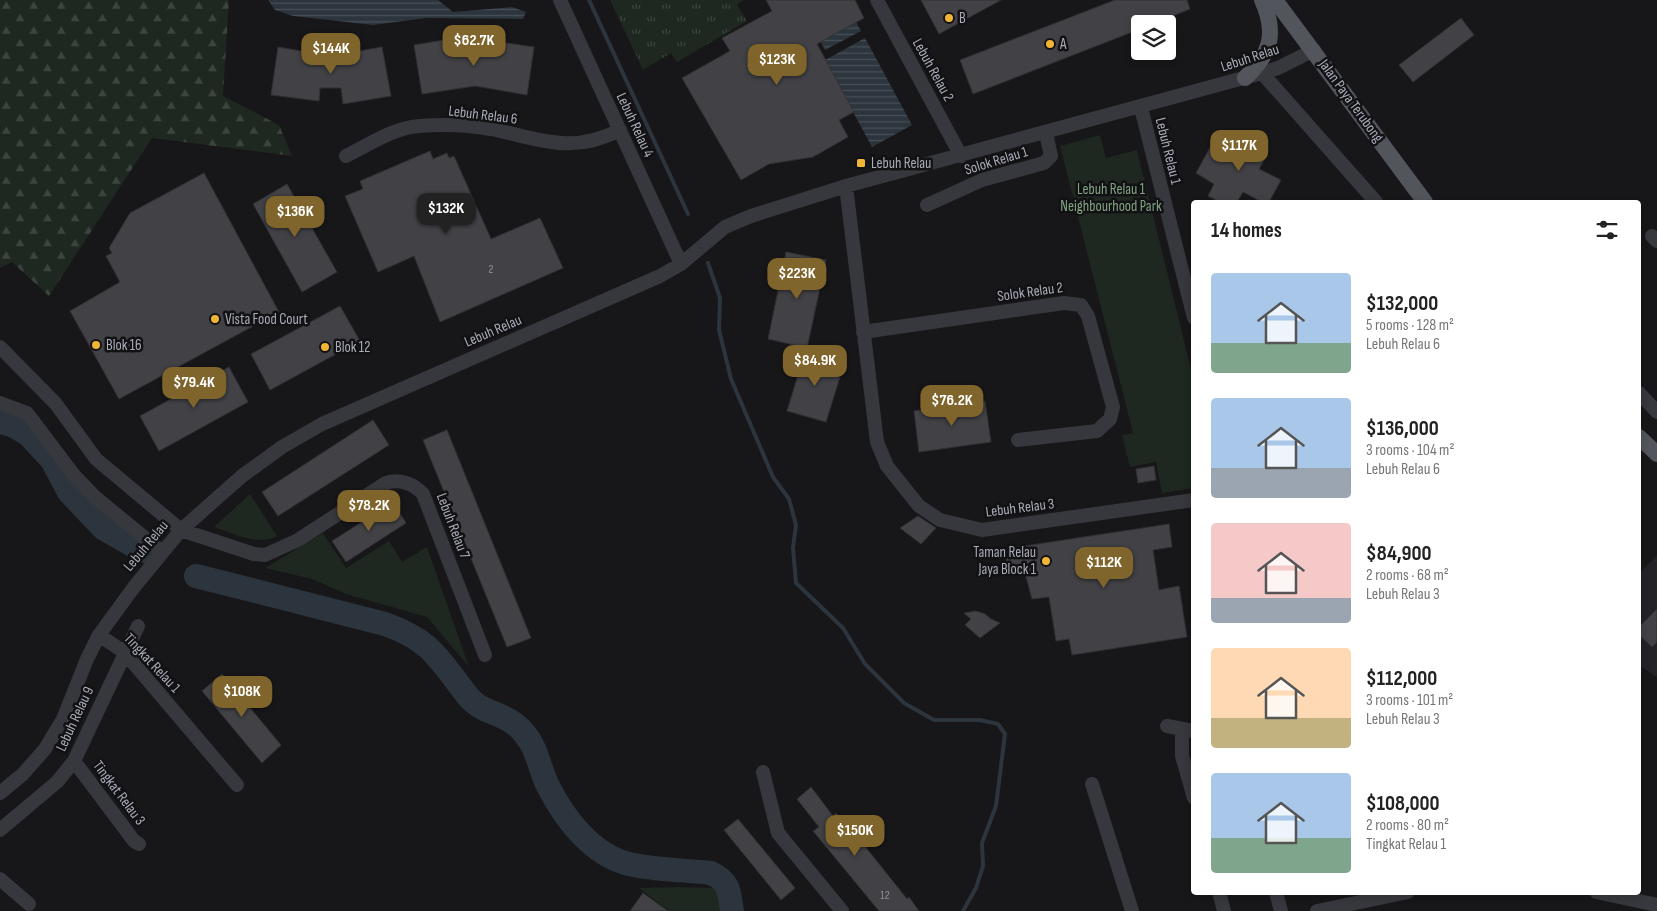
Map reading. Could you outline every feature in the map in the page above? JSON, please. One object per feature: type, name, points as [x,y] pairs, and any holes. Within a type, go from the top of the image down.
[{"type":"main road","points":[[1245,78],[1258,66],[1267,50],[1271,36],[1267,12],[1262,0]]},
{"type":"main road","name":"Jalan Paya Terubong","points":[[1275,0],[1424,200]]},
{"type":"main road","points":[[1641,439],[1657,454]]},
{"type":"street","name":"Lebuh Relau 4","points":[[560,0],[681,264]]},
{"type":"street","name":"Lebuh Relau 2","points":[[876,0],[961,156]]},
{"type":"street","name":"Lebuh Relau","points":[[0,793],[24,774],[45,749],[62,719],[86,659],[99,634],[162,552],[181,530],[242,476],[286,444],[322,424],[638,287],[681,264],[725,227],[751,216],[846,186],[1141,108],[1262,73],[1283,66],[1314,50]]},
{"type":"street","points":[[1262,73],[1374,200]]},
{"type":"street","name":"Lebuh Relau 1","points":[[1141,108],[1191,306]]},
{"type":"street","name":"Lebuh Relau 6","points":[[346,156],[390,134],[418,126],[488,129],[572,145],[605,138],[620,130]]},
{"type":"street","name":"Solok Relau 1","points":[[928,205],[982,180],[1044,163],[1051,156],[1046,133]]},
{"type":"street","name":"Lebuh Relau 3","points":[[846,186],[870,396],[880,454],[910,497],[919,506],[940,520],[982,530],[1191,500]]},
{"type":"street","name":"Solok Relau 2","points":[[864,332],[1064,303],[1080,305],[1088,316],[1113,407],[1110,419],[1097,431],[1018,440]]},
{"type":"street","points":[[0,347],[56,404],[96,459],[181,530]]},
{"type":"street","points":[[1641,395],[1657,412]]},
{"type":"street","points":[[0,404],[27,413],[73,474],[95,497],[162,552]]},
{"type":"street","name":"Lebuh Relau 7","points":[[181,530],[254,554],[265,555],[298,540],[391,481],[416,486],[423,494],[485,655]]},
{"type":"street","name":"Lebuh Relau 9","points":[[0,830],[58,782],[74,761],[124,652],[138,626]]},
{"type":"street","name":"Tingkat Relau 1","points":[[99,634],[124,652],[237,785]]},
{"type":"street","points":[[1167,726],[1188,730],[1182,756],[1191,788]]},
{"type":"street","name":"Tingkat Relau 3","points":[[74,761],[138,844]]},
{"type":"street","points":[[763,772],[778,833],[842,911]]},
{"type":"street","points":[[1092,784],[1132,911]]},
{"type":"street","points":[[0,879],[29,904]]},
{"type":"street","points":[[1220,895],[1224,911]]},
{"type":"street","points":[[1277,895],[1281,911]]},
{"type":"street","points":[[1610,895],[1657,905]]},
{"type":"street","points":[[1317,911],[1370,896]]},
{"type":"shaded area","points":[[268,0],[438,0],[453,12],[512,7],[526,12],[523,19],[426,18],[373,25],[293,16],[275,10]]},
{"type":"shaded area","points":[[844,0],[861,31],[825,50],[808,18]]},
{"type":"shaded area","points":[[865,38],[912,125],[872,147],[825,60]]},
{"type":"shaded area","points":[[1657,556],[1657,677],[1641,666],[1641,571]]},
{"type":"green space","points":[[0,0],[229,0],[223,96],[279,125],[292,156],[152,138],[49,296],[12,262],[0,268]]},
{"type":"green space","points":[[610,0],[744,0],[737,4],[747,21],[677,62],[671,53],[643,70]]},
{"type":"green space","name":"Lebuh Relau 1 Neighbourhood Park","points":[[1100,135],[1106,158],[1137,150],[1191,369],[1191,488],[1162,493],[1156,462],[1130,467],[1122,435],[1133,433],[1060,146]]},
{"type":"green space","points":[[250,494],[277,536],[270,539],[254,540],[214,527]]},
{"type":"green space","points":[[323,533],[346,568],[389,541],[402,562],[427,547],[469,667],[427,617],[346,594],[312,579],[265,568]]},
{"type":"green space","points":[[639,888],[716,888],[723,911],[669,911]]},
{"type":"building","points":[[766,0],[855,0],[864,18],[817,44],[854,112],[839,120],[848,137],[813,157],[769,164],[741,180],[682,78],[730,51],[722,38],[772,11]]},
{"type":"building","name":"B","points":[[921,0],[1001,0],[939,34]]},
{"type":"building","name":"A","points":[[1115,0],[1187,0],[1190,9],[1175,15],[1131,15],[1131,33],[973,94],[960,60]]},
{"type":"building","points":[[1461,18],[1474,35],[1413,82],[1399,65]]},
{"type":"building","points":[[462,37],[464,54],[484,53],[486,40],[534,47],[527,95],[475,86],[422,94],[414,45]]},
{"type":"building","points":[[278,47],[330,56],[382,47],[391,96],[343,104],[341,88],[320,88],[319,101],[271,95]]},
{"type":"building","points":[[1248,136],[1256,136],[1265,145],[1266,157],[1259,169],[1281,180],[1270,200],[1258,200],[1243,192],[1238,200],[1216,200],[1208,196],[1214,184],[1196,173],[1212,144],[1227,152],[1238,141]]},
{"type":"building","points":[[430,151],[433,159],[447,153],[449,158],[454,156],[491,239],[540,218],[563,268],[440,322],[414,256],[378,272],[345,196],[363,189],[360,181]]},
{"type":"building","points":[[204,173],[279,312],[119,399],[70,311],[120,282],[106,256],[112,253],[109,248],[130,213]]},
{"type":"building","points":[[287,184],[337,272],[302,292],[253,204]]},
{"type":"building","points":[[786,252],[826,260],[807,348],[768,339]]},
{"type":"building","name":"Blok 12","points":[[340,306],[360,341],[270,390],[251,354]]},
{"type":"building","points":[[805,352],[844,364],[826,422],[787,411]]},
{"type":"building","points":[[229,367],[248,402],[159,451],[140,416]]},
{"type":"building","points":[[985,401],[991,442],[919,452],[914,411]]},
{"type":"building","points":[[373,420],[389,445],[278,516],[262,492]]},
{"type":"building","points":[[447,430],[531,638],[507,647],[423,440]]},
{"type":"building","points":[[1154,466],[1156,480],[1138,483],[1136,469]]},
{"type":"building","points":[[393,502],[406,523],[346,562],[332,541]]},
{"type":"building","points":[[918,516],[936,528],[921,544],[900,528]]},
{"type":"building","points":[[1169,524],[1172,547],[1153,550],[1159,590],[1179,586],[1187,637],[1072,655],[1069,639],[1056,641],[1049,597],[1032,599],[1024,569],[1008,572],[1005,549]]},
{"type":"building","points":[[1657,609],[1657,642],[1652,647],[1641,637],[1641,625]]},
{"type":"building","points":[[976,611],[1000,623],[980,638],[965,625],[971,619],[964,613]]},
{"type":"building","points":[[222,674],[281,745],[262,763],[202,691]]},
{"type":"building","points":[[811,787],[833,816],[836,813],[919,911],[879,911],[813,831],[819,827],[797,799]]},
{"type":"building","points":[[738,819],[795,888],[781,900],[724,830]]},
{"type":"building","points":[[643,893],[668,911],[630,911]]},
{"type":"waterway","points":[[589,0],[688,214]]},
{"type":"waterway","points":[[708,263],[720,298],[719,330],[731,379],[773,477],[789,499],[796,525],[793,548],[796,583],[843,628],[865,664],[904,703],[934,720],[980,720],[998,724],[1005,734],[996,806],[982,843],[983,866],[976,888],[963,911]]},
{"type":"waterway","points":[[0,422],[12,425],[28,434],[52,460],[69,492],[103,528],[143,551]]},
{"type":"waterway","points":[[196,576],[385,624],[414,637],[433,652],[472,701],[486,710],[509,720],[524,733],[529,739],[546,781],[563,812],[592,844],[603,853],[629,864],[659,869],[711,873],[722,880],[728,888],[732,911]]},
{"type":"place","name":"B","points":[[949,18]]},
{"type":"place","name":"A","points":[[1050,44]]},
{"type":"place","name":"Lebuh Relau","points":[[861,163]]},
{"type":"place","name":"Vista Food Court","points":[[215,319]]},
{"type":"place","name":"Blok 16","points":[[96,345]]},
{"type":"place","name":"Blok 12","points":[[325,347]]},
{"type":"place","name":"Taman Relau Jaya Block 1","points":[[1046,561]]}]
